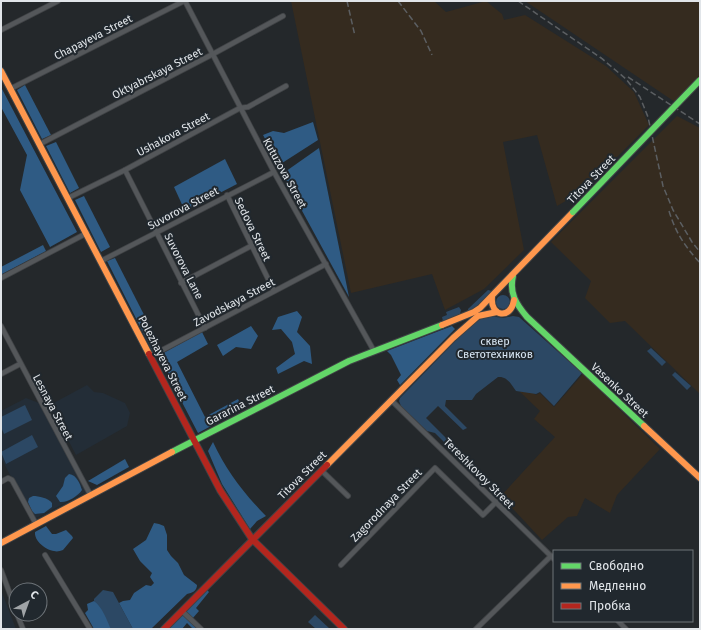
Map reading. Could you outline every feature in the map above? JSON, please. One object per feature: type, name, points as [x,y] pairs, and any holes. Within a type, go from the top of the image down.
[{"type":"main road","name":"Polezhayeva Street","points":[[1,71],[87,233],[218,487],[252,540],[344,629]]},
{"type":"main road","name":"Titova Street","points":[[494,295],[700,80]]},
{"type":"main road","points":[[513,274],[511,284],[513,297],[513,307],[509,312],[503,314],[493,309],[491,304],[494,295],[506,291],[513,297]]},
{"type":"main road","name":"Gararina Street","points":[[1,543],[194,440],[349,361],[465,316],[480,308],[494,295]]},
{"type":"main road","name":"Vasenko Street","points":[[513,297],[527,317],[700,478]]},
{"type":"main road","name":"Titova Street","points":[[164,629],[455,336],[473,319],[483,314],[497,312]]},
{"type":"main road","name":"Vasenko Street","points":[[509,312],[527,317]]},
{"type":"main road","points":[[465,316],[483,314]]},
{"type":"main road","points":[[449,322],[456,325],[457,328],[455,336]]},
{"type":"street","points":[[1,30],[58,1]]},
{"type":"street","name":"Kutuzova Street","points":[[185,1],[274,172],[374,351]]},
{"type":"street","name":"Chapayeva Street","points":[[10,89],[185,1]]},
{"type":"street","name":"Oktyabrskaya Street","points":[[40,144],[213,54],[282,16]]},
{"type":"street","name":"Ushakova Street","points":[[68,198],[240,108],[248,107],[286,86]]},
{"type":"street","name":"Suvorova Lane","points":[[124,170],[205,328]]},
{"type":"street","name":"Suvorova Street","points":[[101,261],[274,172]]},
{"type":"street","name":"Sedova Street","points":[[227,195],[274,291]]},
{"type":"street","points":[[1,278],[87,233]]},
{"type":"street","points":[[181,283],[251,246]]},
{"type":"street","name":"Zavodskaya Street","points":[[151,356],[326,264]]},
{"type":"street","name":"Lesnaya Street","points":[[1,326],[91,496]]},
{"type":"street","points":[[1,374],[20,364]]},
{"type":"street","name":"Tereshkovoy Street","points":[[391,400],[552,558]]},
{"type":"street","name":"Zagorodnaya Street","points":[[341,565],[435,468],[484,515],[496,502]]},
{"type":"street","points":[[321,470],[348,496]]},
{"type":"street","points":[[1,482],[8,478],[12,480],[36,524]]},
{"type":"street","points":[[45,555],[90,629]]},
{"type":"street","points":[[476,629],[552,558]]},
{"type":"street","points":[[1,570],[8,589]]},
{"type":"street","points":[[182,611],[201,629]]},
{"type":"shaded area","points":[[291,1],[434,1],[446,12],[486,1],[502,14],[504,20],[525,15],[606,66],[634,92],[649,125],[583,191],[557,206],[537,135],[503,142],[524,250],[484,289],[445,310],[432,274],[351,293]]},
{"type":"shaded area","points":[[525,1],[700,1],[700,77],[675,102]]},
{"type":"shaded area","points":[[25,85],[51,135],[42,139],[17,90]]},
{"type":"shaded area","points":[[2,89],[77,232],[50,247],[20,190],[27,155],[1,107]]},
{"type":"shaded area","points":[[677,116],[700,128],[700,394],[625,321],[610,323],[585,298],[591,281],[551,242]]},
{"type":"shaded area","points":[[313,122],[318,140],[279,165],[263,135],[273,131],[284,133]]},
{"type":"shaded area","points":[[56,142],[79,188],[70,193],[46,146]]},
{"type":"shaded area","points":[[319,148],[349,297],[282,174]]},
{"type":"shaded area","points":[[225,159],[237,184],[185,211],[174,187]]},
{"type":"shaded area","points":[[84,196],[110,247],[101,252],[75,200]]},
{"type":"shaded area","points":[[43,245],[46,251],[2,274],[1,267]]},
{"type":"shaded area","points":[[115,258],[161,348],[153,352],[107,261]]},
{"type":"shaded area","points":[[297,311],[302,317],[297,332],[310,346],[312,364],[304,361],[278,374],[276,368],[295,354],[292,342],[281,329],[272,330],[278,317]]},
{"type":"shaded area","points":[[251,326],[258,336],[251,349],[236,347],[223,356],[217,345]]},
{"type":"shaded area","points":[[452,326],[455,329],[400,385],[397,380],[401,375],[391,355],[387,351]]},
{"type":"shaded area","points":[[202,332],[208,344],[177,362],[205,417],[238,399],[243,409],[198,433],[158,356]]},
{"type":"shaded area","points":[[583,374],[660,449],[617,495],[610,513],[585,498],[577,516],[568,517],[542,540],[501,496],[555,437],[534,419],[540,411],[520,392],[525,387],[536,395],[540,393],[554,407]]},
{"type":"shaded area","points":[[87,385],[94,392],[103,393],[125,403],[130,413],[127,426],[76,455],[50,405]]},
{"type":"shaded area","points":[[26,398],[39,403],[86,492],[34,519],[1,458],[1,411]]},
{"type":"shaded area","points":[[213,442],[236,481],[266,516],[257,521],[250,529],[222,484],[208,451]]},
{"type":"shaded area","points":[[125,459],[129,467],[97,485],[88,481]]},
{"type":"shaded area","points":[[69,474],[76,478],[82,490],[72,499],[60,502],[56,496],[63,486],[65,478]]},
{"type":"shaded area","points":[[33,496],[48,500],[52,503],[52,507],[44,513],[35,514],[28,502],[29,498]]},
{"type":"shaded area","points":[[154,523],[164,526],[167,535],[167,550],[178,563],[184,575],[197,585],[197,587],[194,591],[187,594],[151,629],[133,629],[119,603],[130,600],[134,593],[146,585],[151,586],[154,583],[150,577],[152,573],[140,561],[133,549],[146,540]]},
{"type":"shaded area","points":[[46,526],[52,534],[66,530],[73,538],[63,550],[56,551],[48,549],[38,542],[35,535],[35,532]]},
{"type":"shaded area","points":[[1,590],[8,608],[8,622],[13,622],[16,629],[1,629]]},
{"type":"shaded area","points":[[207,590],[209,592],[196,608],[199,611],[192,619],[203,629],[193,629],[187,623],[182,629],[169,629]]},
{"type":"shaded area","points":[[94,601],[102,610],[111,629],[94,629],[85,613],[88,610],[87,604]]},
{"type":"green space","points":[[488,290],[492,291],[475,308],[468,312],[468,309]]},
{"type":"green space","points":[[500,295],[506,295],[510,299],[510,305],[506,309],[500,309],[496,305],[496,299]]},
{"type":"green space","points":[[459,307],[461,310],[460,314],[443,321],[442,317],[447,315],[446,312]]},
{"type":"green space","name":"сквер Светотехников","points":[[490,316],[503,318],[513,316],[519,317],[582,373],[554,406],[540,392],[536,394],[516,391],[508,381],[501,377],[498,377],[476,394],[472,400],[446,400],[445,406],[467,428],[463,430],[438,406],[426,418],[455,447],[452,450],[435,433],[427,431],[401,406],[399,401],[400,398],[470,326],[482,318]]},
{"type":"green space","points":[[651,348],[666,362],[662,366],[647,351]]},
{"type":"green space","points":[[675,372],[691,386],[687,390],[672,375]]},
{"type":"green space","points":[[25,405],[32,420],[4,434],[1,427],[1,417]]},
{"type":"green space","points":[[32,435],[38,447],[6,464],[1,452]]},
{"type":"green space","points":[[103,590],[113,592],[133,629],[111,629],[94,601],[94,599]]},
{"type":"green space","points":[[315,615],[330,629],[316,629],[308,622]]},
{"type":"railway","points":[[347,1],[355,36]]},
{"type":"railway","points":[[398,1],[421,31],[432,55]]},
{"type":"railway","points":[[518,1],[604,60]]},
{"type":"railway","points":[[600,57],[626,79],[640,97],[648,117],[663,186],[673,210],[692,242],[700,252]]},
{"type":"railway","points":[[628,77],[700,124]]},
{"type":"railway","points":[[669,211],[682,239],[700,263]]},
{"type":"traffic: fast","points":[[573,212],[700,80]]},
{"type":"traffic: fast","points":[[513,276],[512,288],[514,298],[527,317],[644,426]]},
{"type":"traffic: fast","points":[[172,452],[349,361],[442,325]]},
{"type":"traffic: slow","points":[[1,71],[149,354]]},
{"type":"traffic: slow","points":[[442,325],[474,312],[480,308],[573,212]]},
{"type":"traffic: slow","points":[[492,297],[494,309],[501,314],[509,311],[514,300]]},
{"type":"traffic: slow","points":[[327,465],[453,338],[478,316],[497,312]]},
{"type":"traffic: slow","points":[[644,426],[700,478]]},
{"type":"traffic: slow","points":[[1,543],[172,452]]},
{"type":"traffic: jam","points":[[149,354],[220,490],[252,539],[344,629]]},
{"type":"traffic: jam","points":[[164,629],[327,465]]}]
